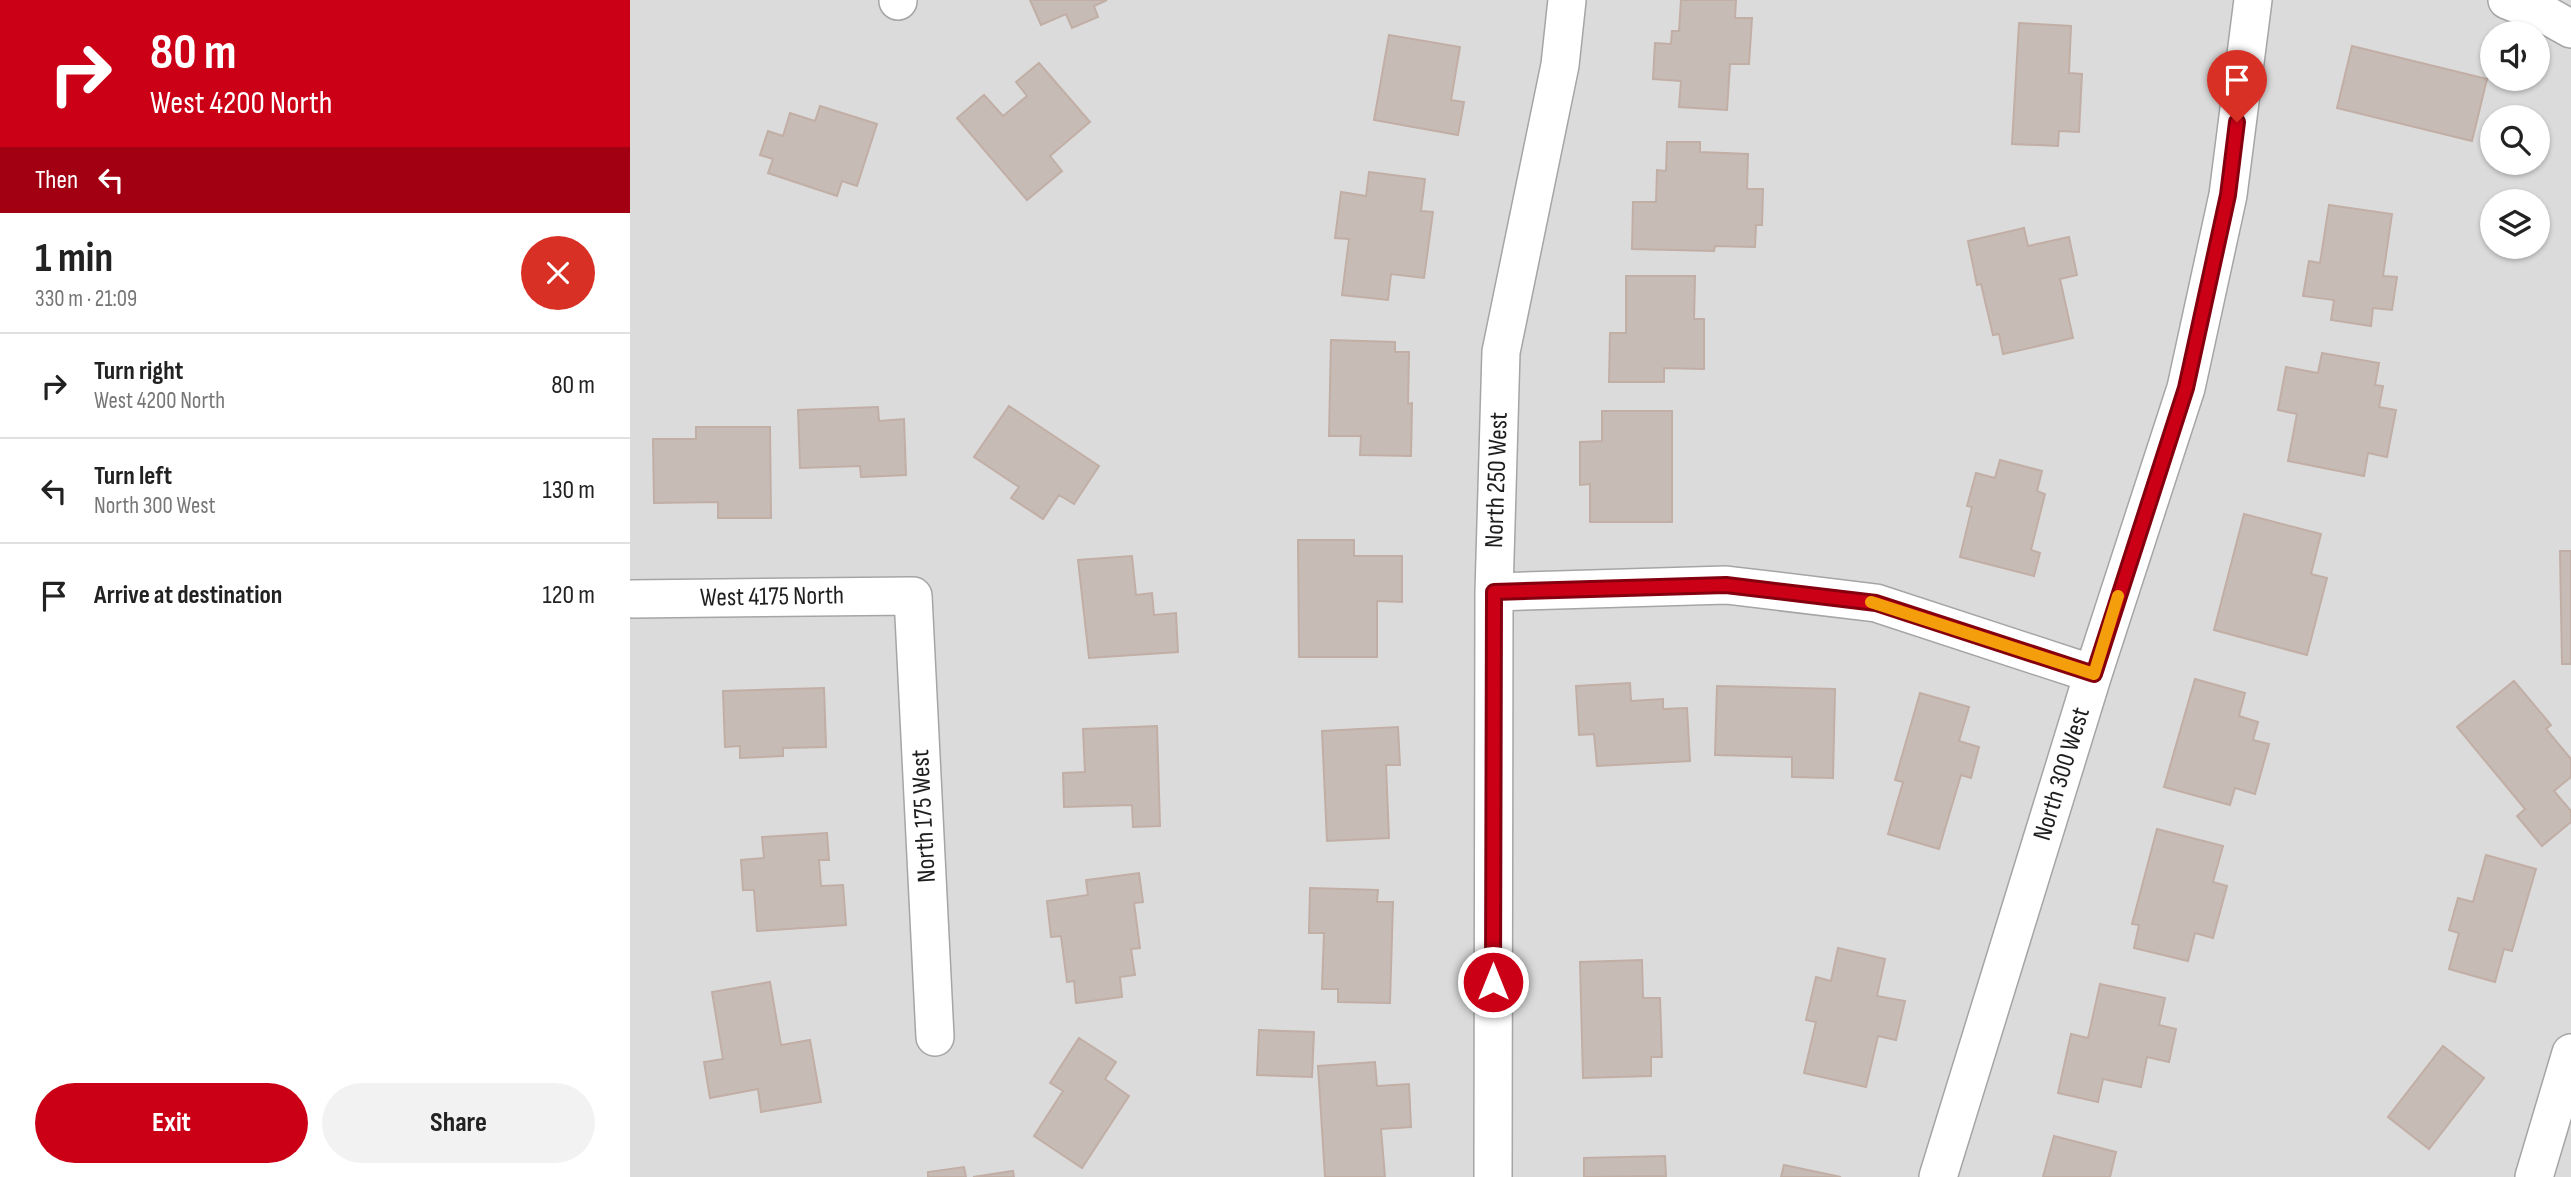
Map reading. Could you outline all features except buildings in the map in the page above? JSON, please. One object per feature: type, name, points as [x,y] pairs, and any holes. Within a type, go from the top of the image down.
[{"type":"street","name":"North 250 West","points":[[1493,1177],[1494,592],[1501,352],[1560,65],[1567,0]]},
{"type":"street","name":"North 300 West","points":[[1938,1177],[2186,388],[2228,195],[2253,0]]},
{"type":"street","points":[[2507,0],[2548,16],[2571,29]]},
{"type":"street","points":[[1494,592],[1726,585],[1876,603],[2094,674]]},
{"type":"street","name":"West 4175 North","points":[[630,599],[913,596]]},
{"type":"street","name":"North 175 West","points":[[913,596],[935,1037]]},
{"type":"street","points":[[2534,1177],[2568,1075]]},
{"type":"shaded area","points":[[630,0],[2571,0],[2571,1177],[630,1177]]},
{"type":"slow traffic","points":[[1871,602],[2094,674],[2118,596]]},
{"type":"route","points":[[1493,982],[1494,592],[1726,585],[1876,603],[2094,674],[2186,388],[2228,195],[2237,122]]}]
